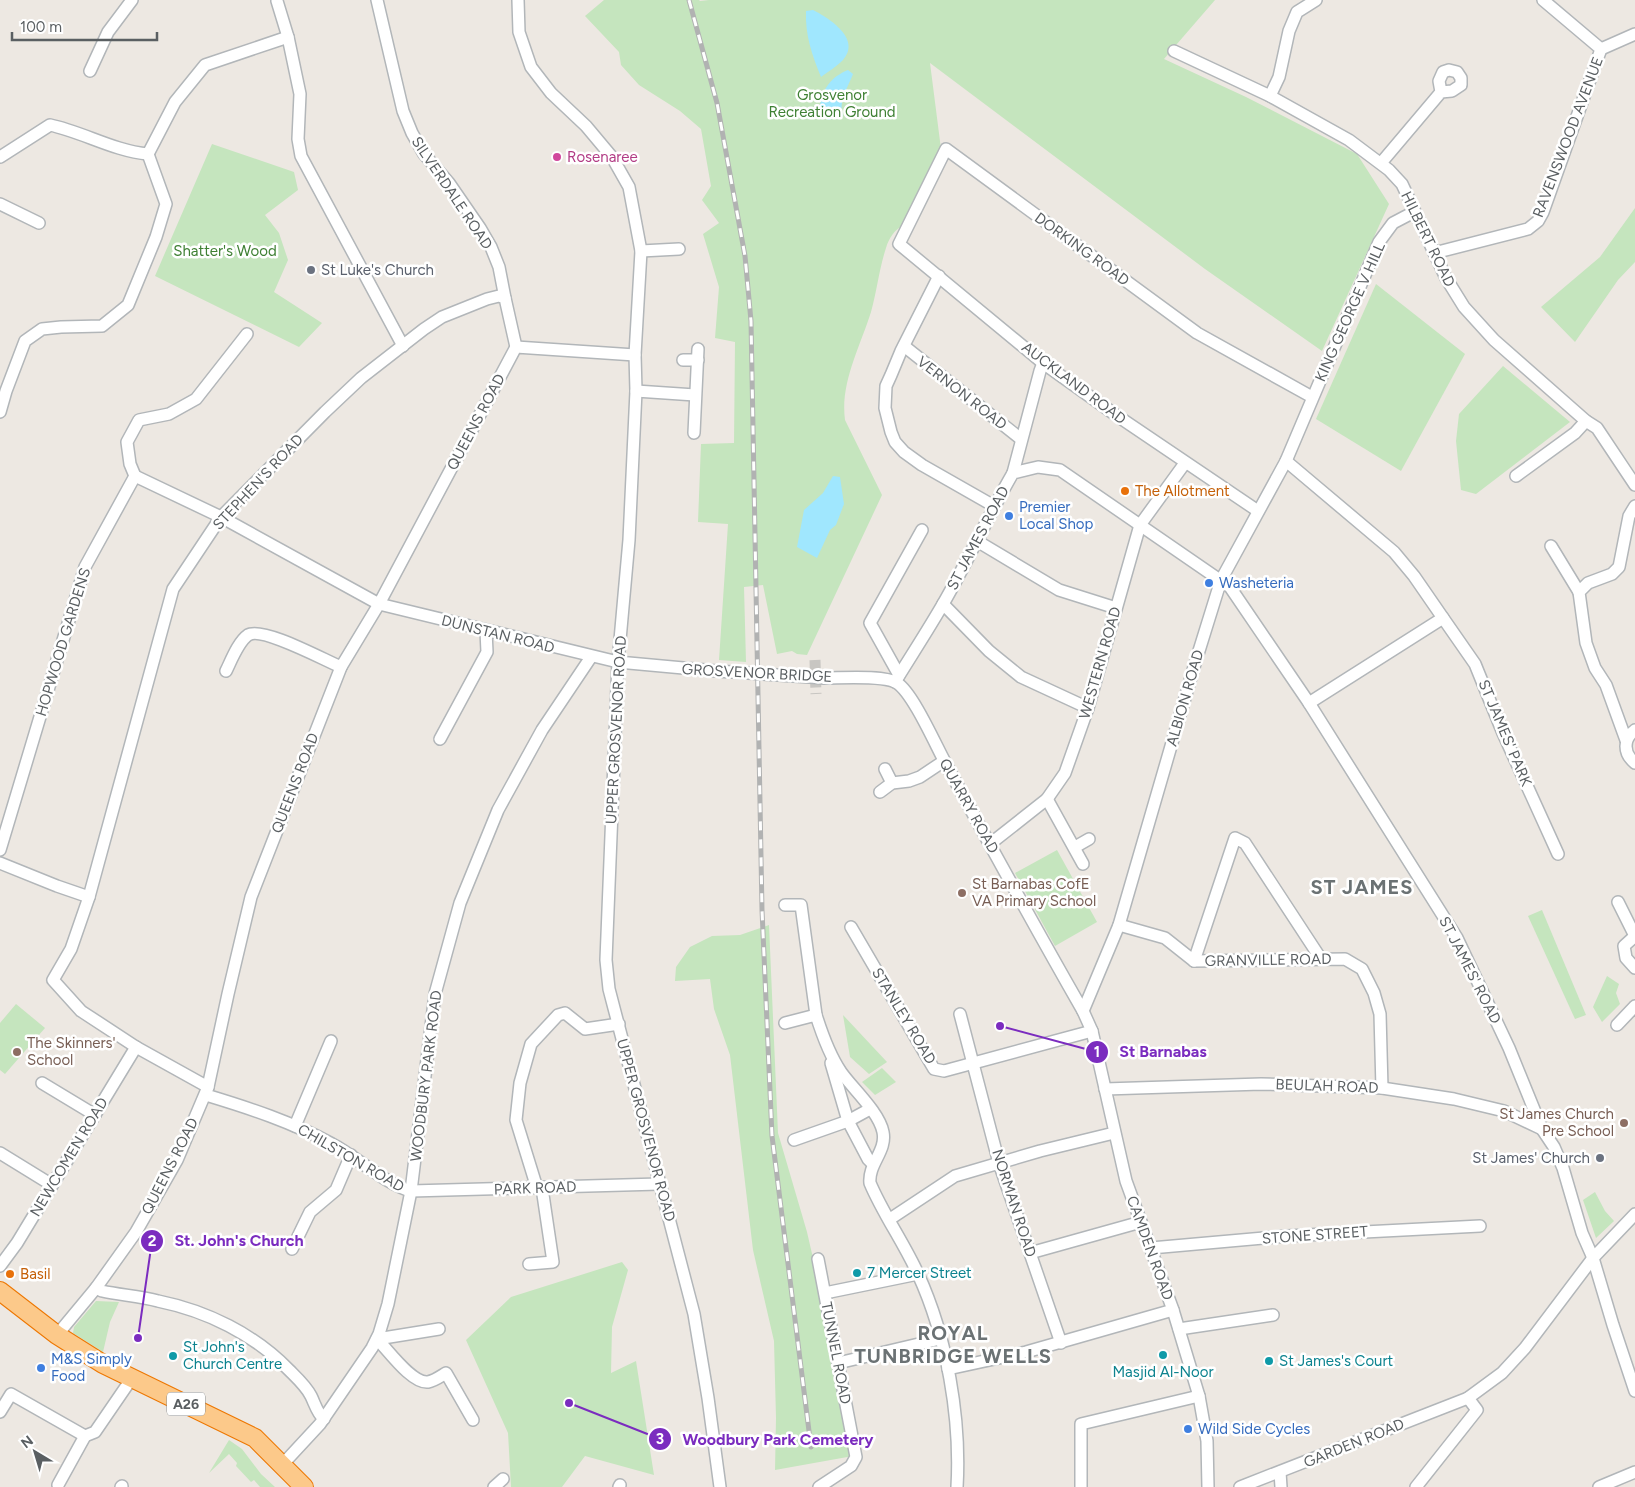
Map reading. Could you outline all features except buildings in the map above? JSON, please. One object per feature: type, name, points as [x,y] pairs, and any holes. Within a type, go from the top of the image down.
[{"type":"highway","name":"A26","points":[[0,1291],[57,1335],[103,1364],[255,1438],[304,1487]]},
{"type":"street","points":[[90,71],[108,32],[132,0]]},
{"type":"street","name":"SILVERDALE ROAD","points":[[377,0],[403,111],[412,133],[424,154],[448,183],[480,228],[492,249],[506,298]]},
{"type":"street","name":"UPPER GROSVENOR ROAD","points":[[518,0],[519,32],[532,67],[551,93],[586,126],[612,158],[629,187],[642,251],[635,355],[636,391],[629,540],[618,662],[606,960],[609,989],[694,1314],[720,1487]]},
{"type":"street","points":[[1270,96],[1279,76],[1289,31],[1297,12],[1316,0]]},
{"type":"street","name":"RAVENSWOOD AVENUE","points":[[1434,253],[1514,234],[1528,229],[1538,221],[1601,49],[1543,0]]},
{"type":"street","points":[[277,1],[288,37],[300,94],[298,139],[301,156],[403,346]]},
{"type":"street","points":[[1601,49],[1635,34]]},
{"type":"street","points":[[0,412],[25,341],[42,329],[102,326],[128,305],[156,237],[166,204],[148,154],[175,102],[205,65],[288,37]]},
{"type":"street","name":"HILBERT ROAD","points":[[1174,51],[1270,96],[1349,140],[1381,163],[1402,184],[1446,278],[1464,307],[1494,340],[1586,421],[1597,428],[1635,484]]},
{"type":"street","points":[[1381,163],[1441,92]]},
{"type":"street","points":[[0,157],[50,125],[68,129],[134,153],[148,154]]},
{"type":"street","name":"DORKING ROAD","points":[[899,244],[946,149],[1197,333],[1312,397]]},
{"type":"street","points":[[0,204],[39,223]]},
{"type":"street","name":"KING GEORGE V HILL","points":[[1312,397],[1379,242],[1393,223],[1414,212]]},
{"type":"street","name":"AUCKLAND ROAD","points":[[899,244],[1043,363],[1185,463],[1258,511]]},
{"type":"street","points":[[642,251],[679,249]]},
{"type":"street","points":[[939,276],[886,386],[884,408],[895,442],[904,452],[912,459],[994,506]]},
{"type":"street","name":"STEPHEN'S ROAD","points":[[136,1047],[81,1011],[53,980],[70,949],[89,897],[172,589],[220,517],[324,412],[361,378],[442,317],[487,298],[498,296],[506,298]]},
{"type":"street","points":[[506,298],[516,347],[635,355]]},
{"type":"street","points":[[220,517],[135,476],[130,464],[127,442],[139,420],[169,414],[196,399],[247,334]]},
{"type":"street","name":"VERNON ROAD","points":[[904,346],[1021,439]]},
{"type":"street","name":"QUEENS ROAD","points":[[57,1335],[96,1288],[136,1232],[172,1168],[207,1091],[251,897],[341,668],[379,604],[516,347]]},
{"type":"street","points":[[684,360],[698,354],[694,433]]},
{"type":"street","points":[[1014,473],[1021,439],[1043,363]]},
{"type":"street","points":[[636,391],[696,395]]},
{"type":"street","name":"ALBION ROAD","points":[[1083,1011],[1119,925],[1221,580],[1286,461],[1312,397]]},
{"type":"street","points":[[1516,476],[1575,433],[1586,421]]},
{"type":"street","name":"ST JAMES' PARK","points":[[1286,461],[1394,552],[1414,576],[1475,664],[1503,733],[1558,854]]},
{"type":"street","name":"WESTERN ROAD","points":[[990,844],[1047,799],[1065,773],[1088,708],[1140,525],[1185,463]]},
{"type":"street","name":"ST JAMES ROAD","points":[[897,678],[943,604],[978,541],[994,506],[1014,473],[1038,467],[1060,470],[1221,580]]},
{"type":"street","name":"HOPWOOD GARDENS","points":[[0,850],[85,566],[135,476]]},
{"type":"street","points":[[1579,592],[1588,583],[1612,574],[1619,567],[1629,516],[1635,506]]},
{"type":"street","name":"DUNSTAN ROAD","points":[[220,517],[379,604],[591,657],[618,662]]},
{"type":"street","name":"QUARRY ROAD","points":[[922,530],[870,623],[897,678],[926,725],[944,761],[1083,1011]]},
{"type":"street","points":[[978,541],[1059,590],[1116,608]]},
{"type":"street","points":[[1551,546],[1579,592],[1586,643],[1595,668],[1606,685],[1626,740],[1626,752],[1635,763]]},
{"type":"street","name":"ST JAMES' ROAD","points":[[1221,580],[1230,587],[1308,703],[1456,938],[1509,1048],[1542,1129],[1554,1147],[1560,1161],[1582,1233],[1594,1258],[1613,1325],[1635,1391]]},
{"type":"street","points":[[943,604],[989,651],[1021,677],[1088,708]]},
{"type":"street","points":[[1308,703],[1443,618]]},
{"type":"street","points":[[440,739],[487,652],[486,631]]},
{"type":"street","points":[[226,672],[242,642],[248,635],[257,632],[273,636],[341,668]]},
{"type":"street","name":"WOODBURY PARK ROAD","points":[[282,1465],[324,1419],[378,1339],[388,1304],[411,1191],[435,994],[460,903],[498,810],[542,730],[591,657]]},
{"type":"street","name":"GROSVENOR BRIDGE","points":[[618,662],[826,678],[897,678]]},
{"type":"street","points":[[1626,740],[1629,734],[1635,730]]},
{"type":"street","points":[[880,792],[892,783],[910,781],[944,761]]},
{"type":"street","points":[[885,769],[892,783]]},
{"type":"street","points":[[1047,799],[1083,864]]},
{"type":"street","points":[[1194,961],[1235,838],[1245,843],[1321,959]]},
{"type":"street","points":[[1075,847],[1089,839]]},
{"type":"street","points":[[0,863],[89,897]]},
{"type":"street","points":[[1618,902],[1635,936],[1624,946],[1626,958],[1635,968]]},
{"type":"street","points":[[785,904],[801,905],[816,1015],[848,1120],[868,1159],[873,1164]]},
{"type":"street","name":"GRANVILLE ROAD","points":[[1119,925],[1164,938],[1194,961],[1321,959],[1345,960],[1362,968],[1374,993],[1380,1014],[1382,1088]]},
{"type":"street","name":"STANLEY ROAD","points":[[851,927],[934,1069],[944,1071],[1092,1031]]},
{"type":"street","points":[[1617,1026],[1635,1006]]},
{"type":"street","name":"CAMDEN ROAD","points":[[1083,1011],[1092,1031],[1126,1181],[1180,1329],[1198,1396],[1207,1441],[1208,1487]]},
{"type":"street","points":[[530,1264],[553,1262],[539,1188],[516,1120],[520,1082],[531,1044],[558,1015],[565,1013],[585,1030],[618,1024]]},
{"type":"street","name":"NORMAN ROAD","points":[[960,1014],[999,1163],[1061,1343]]},
{"type":"street","points":[[785,1023],[816,1015]]},
{"type":"street","points":[[821,1029],[840,1070],[879,1118],[884,1133],[883,1147],[869,1175],[874,1191],[918,1274],[933,1313],[948,1369],[953,1398],[958,1466],[957,1487]]},
{"type":"street","points":[[295,1126],[331,1041]]},
{"type":"street","name":"CHILSTON ROAD","points":[[136,1047],[207,1091],[295,1126],[351,1155],[397,1186],[411,1191]]},
{"type":"street","name":"NEWCOMEN ROAD","points":[[0,1266],[17,1243],[136,1047]]},
{"type":"street","points":[[42,1083],[95,1115]]},
{"type":"street","name":"BEULAH ROAD","points":[[1105,1089],[1261,1084],[1382,1088],[1454,1098],[1504,1111],[1542,1129]]},
{"type":"street","points":[[794,1140],[848,1120],[870,1109]]},
{"type":"street","points":[[890,1220],[955,1176],[1040,1150],[1114,1133]]},
{"type":"street","points":[[0,1153],[52,1185]]},
{"type":"street","points":[[292,1249],[310,1212],[336,1190],[351,1155]]},
{"type":"street","name":"PARK ROAD","points":[[411,1191],[659,1184]]},
{"type":"street","name":"GARDEN ROAD","points":[[1240,1487],[1468,1398],[1502,1373],[1525,1348],[1594,1258],[1634,1214]]},
{"type":"street","points":[[1030,1253],[1141,1222]]},
{"type":"street","name":"STONE STREET","points":[[1151,1248],[1287,1236],[1480,1226]]},
{"type":"street","name":"TUNNEL ROAD","points":[[818,1259],[856,1457],[851,1466],[819,1487]]},
{"type":"street","points":[[825,1293],[918,1274]]},
{"type":"street","points":[[96,1288],[102,1291],[158,1300],[182,1307],[213,1318],[236,1330],[289,1370],[309,1393],[324,1419]]},
{"type":"street","points":[[948,1369],[1061,1343],[1173,1310]]},
{"type":"street","points":[[1180,1329],[1273,1315]]},
{"type":"street","points":[[378,1339],[439,1329]]},
{"type":"street","points":[[378,1339],[406,1370],[418,1380],[430,1382],[446,1373],[473,1420]]},
{"type":"street","points":[[838,1363],[940,1339]]},
{"type":"street","points":[[58,1485],[85,1436],[95,1432],[132,1378]]},
{"type":"street","points":[[0,1412],[11,1394],[85,1436]]},
{"type":"street","points":[[1081,1487],[1081,1424],[1198,1396]]},
{"type":"street","points":[[1416,1487],[1477,1410],[1468,1398]]},
{"type":"street","points":[[1280,1472],[1280,1487]]},
{"type":"street","points":[[1598,1487],[1635,1472]]},
{"type":"green space","name":"Grosvenor Recreation Ground","points":[[604,0],[1215,0],[1164,59],[1246,97],[1357,154],[1389,204],[1322,351],[1205,269],[930,63],[941,149],[904,225],[895,232],[887,244],[871,312],[852,365],[845,392],[845,420],[882,495],[807,655],[797,654],[792,651],[777,654],[763,585],[744,587],[746,662],[719,660],[728,524],[698,522],[701,444],[734,443],[735,342],[715,338],[719,287],[703,234],[719,223],[702,200],[711,186],[701,129],[680,111],[639,85],[621,65],[619,52],[585,16]]},
{"type":"green space","name":"Shatter's Wood","points":[[212,144],[294,172],[298,190],[265,215],[279,233],[288,260],[274,292],[322,323],[299,347],[155,276]]},
{"type":"green space","points":[[1635,208],[1635,262],[1618,280],[1575,342],[1541,307],[1600,257]]},
{"type":"green space","points":[[1376,284],[1465,354],[1401,471],[1316,419]]},
{"type":"green space","points":[[1503,366],[1570,422],[1476,494],[1461,490],[1456,441],[1459,414]]},
{"type":"green space","points":[[1057,850],[1097,922],[1055,946],[1015,873]]},
{"type":"green space","points":[[1542,910],[1586,1015],[1575,1019],[1528,916]]},
{"type":"green space","points":[[769,925],[778,1133],[807,1232],[853,1456],[775,1470],[774,1341],[753,1250],[730,1055],[714,1009],[710,979],[675,981],[676,967],[690,947],[712,936],[740,935]]},
{"type":"green space","points":[[1607,976],[1619,984],[1616,993],[1620,1004],[1602,1022],[1593,1007]]},
{"type":"green space","points":[[16,1004],[45,1028],[5,1074],[0,1070],[0,1023]]},
{"type":"green space","points":[[843,1015],[887,1062],[869,1074],[850,1057]]},
{"type":"green space","points":[[882,1068],[896,1082],[875,1095],[862,1082]]},
{"type":"green space","points":[[1595,1192],[1605,1211],[1614,1221],[1596,1238],[1583,1200]]},
{"type":"green space","points":[[622,1262],[628,1270],[612,1327],[611,1373],[636,1361],[654,1475],[585,1456],[562,1487],[511,1487],[508,1433],[466,1340],[511,1297]]},
{"type":"green space","points":[[96,1301],[119,1302],[110,1322],[103,1352],[73,1333],[74,1327]]},
{"type":"green space","points":[[229,1440],[242,1449],[261,1474],[275,1487],[260,1487],[254,1480],[251,1482],[236,1466],[237,1463],[229,1454],[209,1473]]},
{"type":"water","points":[[813,10],[835,24],[846,37],[849,44],[848,52],[843,60],[821,77],[808,37],[806,11]]},
{"type":"water","points":[[848,70],[853,74],[843,100],[843,116],[828,120],[820,106],[823,94],[832,80]]},
{"type":"water","points":[[833,476],[840,477],[844,504],[836,525],[830,530],[817,558],[797,547],[804,510],[823,493]]},
{"type":"tunnel","points":[[815,660],[816,694]]},
{"type":"railway","points":[[689,0],[717,103],[745,256],[751,321],[762,910],[772,1136],[811,1447]]},
{"type":"place","name":"Rosenaree","points":[[557,157]]},
{"type":"place","name":"St Luke's Church","points":[[311,270]]},
{"type":"place","name":"The Allotment","points":[[1125,491]]},
{"type":"place","name":"Premier Local Shop","points":[[1009,516]]},
{"type":"place","name":"Washeteria","points":[[1209,583]]},
{"type":"place","name":"St Barnabas CofE VA Primary School","points":[[962,893]]},
{"type":"place","name":"St Barnabas","points":[[1000,1026]]},
{"type":"place","name":"The Skinners' School","points":[[17,1052]]},
{"type":"place","name":"St James Church Pre School","points":[[1624,1123]]},
{"type":"place","name":"St James' Church","points":[[1600,1158]]},
{"type":"place","name":"7 Mercer Street","points":[[857,1273]]},
{"type":"place","name":"Basil","points":[[10,1274]]},
{"type":"place","name":"St. John's Church","points":[[138,1338]]},
{"type":"place","name":"Masjid Al-Noor","points":[[1163,1355]]},
{"type":"place","name":"St John's Church Centre","points":[[173,1356]]},
{"type":"place","name":"St James's Court","points":[[1269,1361]]},
{"type":"place","name":"M&S Simply Food","points":[[41,1368]]},
{"type":"place","name":"Woodbury Park Cemetery","points":[[569,1403]]},
{"type":"place","name":"Wild Side Cycles","points":[[1188,1429]]},
{"type":"district","name":"ST JAMES","points":[[1362,887]]},
{"type":"district","name":"ROYAL TUNBRIDGE WELLS","points":[[953,1344]]}]
